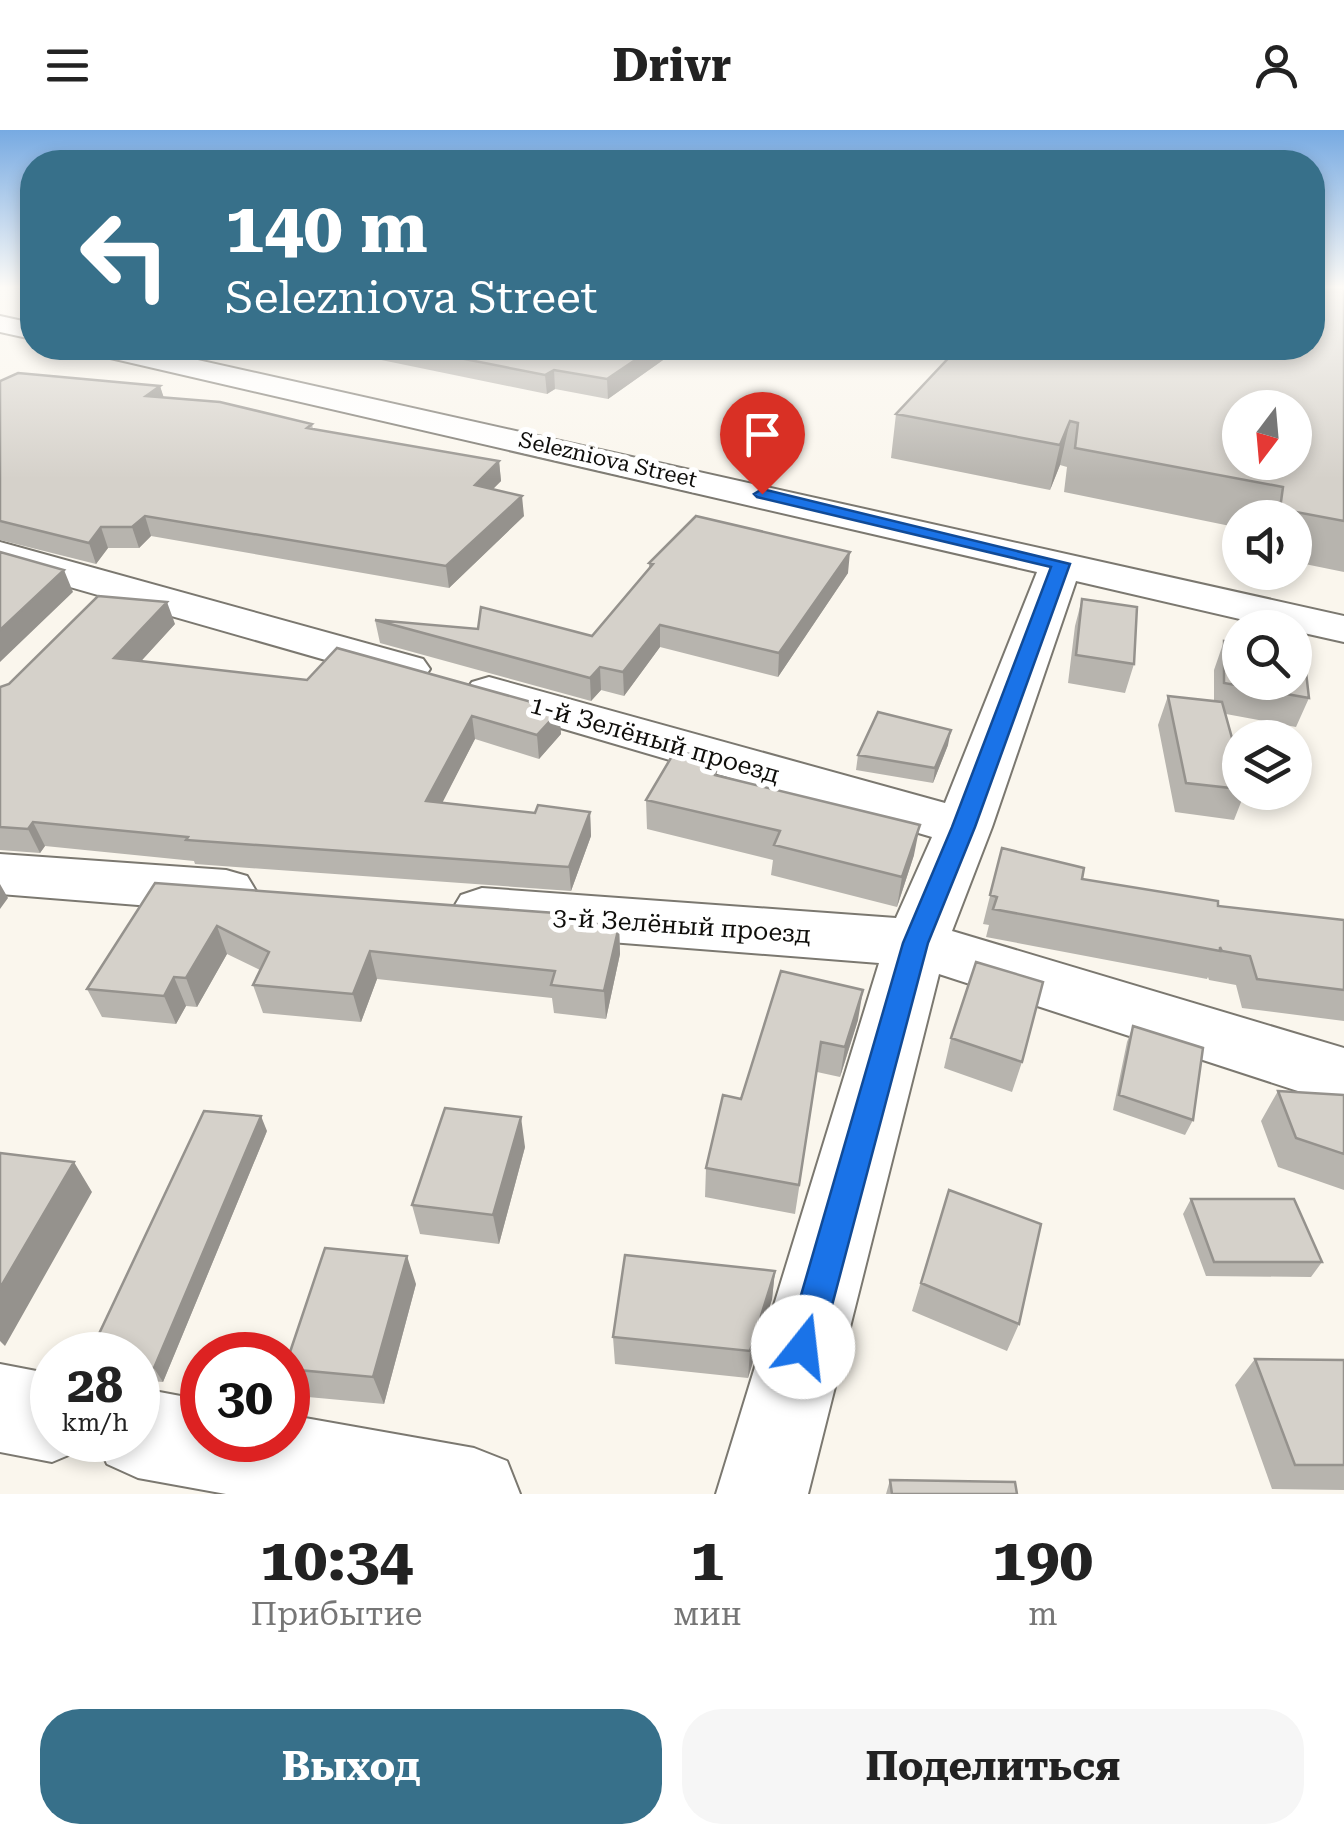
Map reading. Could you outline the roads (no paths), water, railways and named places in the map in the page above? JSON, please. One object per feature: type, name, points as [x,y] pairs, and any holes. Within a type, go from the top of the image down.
[{"type":"street","name":"Selezniova Street","points":[[159,360],[1344,629]]},
{"type":"street","name":"1-й Зелёный проезд","points":[[0,554],[104,588],[964,827]]},
{"type":"street","points":[[762,1494],[916,943],[964,827],[1061,564]]},
{"type":"street","points":[[0,874],[279,895]]},
{"type":"street","name":"3-й Зелёный проезд","points":[[418,905],[916,943],[1344,1077]]},
{"type":"street","points":[[0,1408],[30,1414]]},
{"type":"street","points":[[160,1437],[474,1494]]}]
